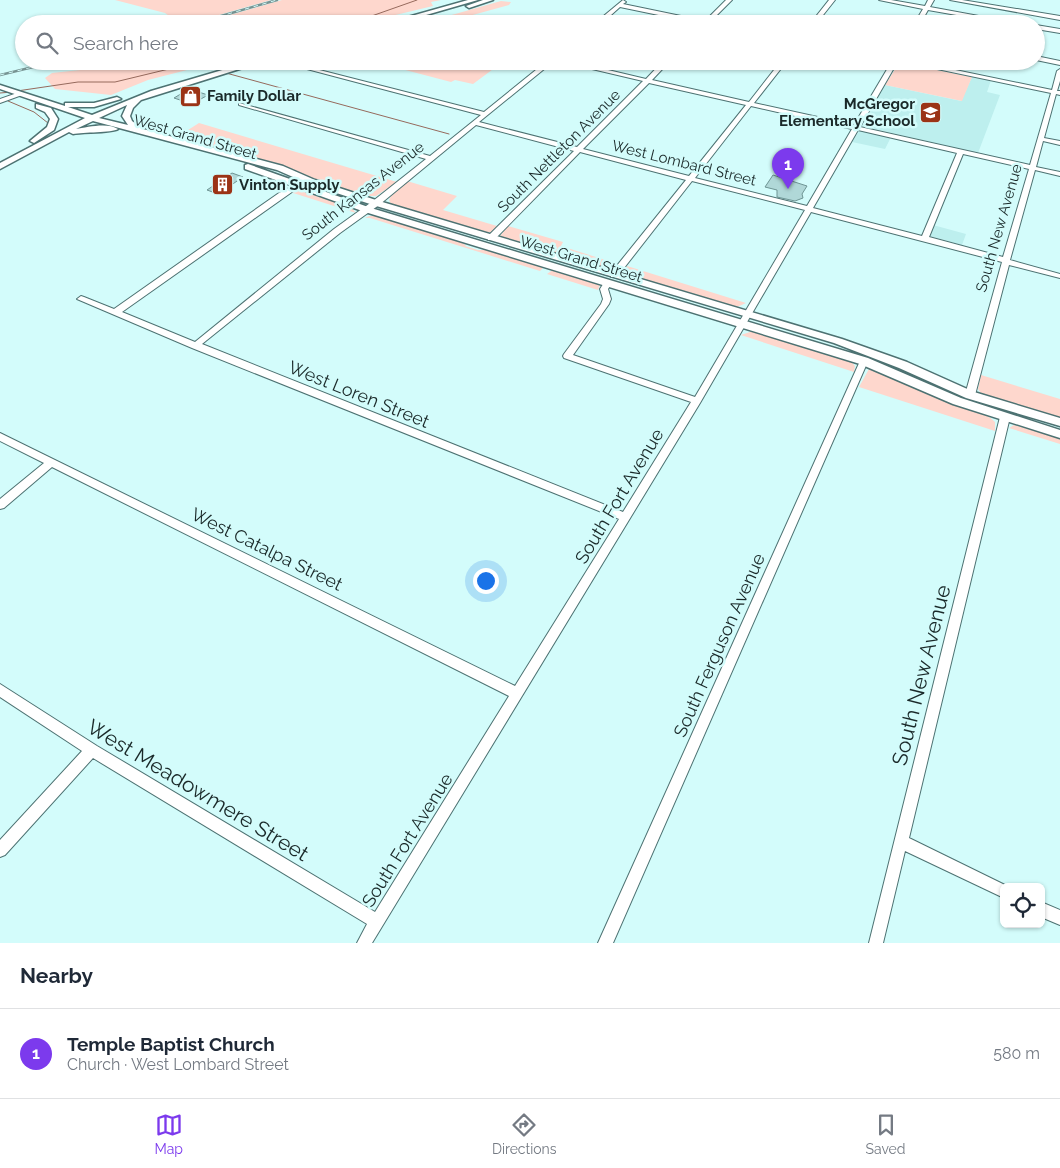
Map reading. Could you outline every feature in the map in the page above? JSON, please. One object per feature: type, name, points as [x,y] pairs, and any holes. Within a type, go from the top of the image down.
[{"type":"main road","points":[[419,15],[475,0]]},
{"type":"main road","points":[[434,15],[490,0]]},
{"type":"main road","points":[[29,97],[80,107],[104,104],[214,70]]},
{"type":"main road","points":[[0,166],[88,117],[156,92],[231,70]]},
{"type":"main road","name":"West Grand Street","points":[[0,87],[88,117],[280,168],[312,182],[490,238],[611,279]]},
{"type":"main road","points":[[0,159],[146,90]]},
{"type":"main road","points":[[148,134],[129,122],[126,114],[134,102],[156,92]]},
{"type":"main road","points":[[29,97],[29,101],[48,110],[54,118],[52,128],[30,144]]},
{"type":"main road","name":"West Grand Street","points":[[88,117],[98,124],[251,168],[368,210],[745,319],[848,345],[903,365],[970,394],[1060,422]]},
{"type":"main road","points":[[41,144],[81,130],[114,129]]},
{"type":"main road","name":"West Grand Street","points":[[745,319],[864,361],[957,401],[1060,434]]},
{"type":"street","points":[[607,15],[626,0]]},
{"type":"street","points":[[713,15],[729,0]]},
{"type":"street","points":[[820,15],[832,0]]},
{"type":"street","points":[[882,0],[967,15]]},
{"type":"street","points":[[923,15],[931,0]]},
{"type":"street","points":[[953,0],[1042,15]]},
{"type":"street","points":[[619,5],[667,15]]},
{"type":"street","points":[[1045,15],[1060,18]]},
{"type":"street","points":[[1045,28],[1060,31]]},
{"type":"street","points":[[1045,60],[1060,63]]},
{"type":"street","points":[[317,70],[484,114]]},
{"type":"street","name":"South Kansas Avenue","points":[[195,346],[337,231],[368,210],[540,70]]},
{"type":"street","points":[[600,70],[1060,174]]},
{"type":"street","name":"South Nettleton Avenue","points":[[490,238],[658,70]]},
{"type":"street","points":[[697,401],[566,356],[605,304],[607,299],[604,290],[611,279],[777,70]]},
{"type":"street","name":"South Fort Avenue","points":[[364,943],[697,401],[890,70]]},
{"type":"street","points":[[947,70],[1057,92]]},
{"type":"street","name":"South New Avenue","points":[[970,394],[1006,260],[1057,92],[1060,71]]},
{"type":"street","points":[[0,100],[19,94]]},
{"type":"street","points":[[241,104],[430,158]]},
{"type":"street","name":"West Lombard Street","points":[[474,123],[925,238],[1060,276]]},
{"type":"street","points":[[1042,139],[1060,143]]},
{"type":"street","points":[[925,238],[960,151]]},
{"type":"street","points":[[115,313],[297,186]]},
{"type":"street","name":"West Loren Street","points":[[81,299],[626,518]]},
{"type":"street","name":"South Ferguson Avenue","points":[[605,943],[864,361]]},
{"type":"street","name":"South New Avenue","points":[[876,943],[1005,417]]},
{"type":"street","name":"West Catalpa Street","points":[[0,437],[518,694]]},
{"type":"street","points":[[0,505],[51,463]]},
{"type":"street","name":"West Meadowmere Street","points":[[0,690],[92,750],[377,922]]},
{"type":"street","points":[[0,850],[92,750]]},
{"type":"street","points":[[901,842],[1000,889]]},
{"type":"street","points":[[1045,911],[1060,918]]},
{"type":"shaded area","points":[[115,0],[271,0],[219,15],[168,15]]},
{"type":"shaded area","points":[[282,0],[441,0],[431,2],[433,6],[396,15],[230,15]]},
{"type":"shaded area","points":[[501,1],[511,2],[509,5],[473,15],[452,15]]},
{"type":"shaded area","points":[[80,70],[187,70],[148,80],[111,95],[55,89],[45,78],[52,73]]},
{"type":"shaded area","points":[[405,70],[492,70],[473,84],[455,80],[451,82]]},
{"type":"shaded area","points":[[895,70],[937,70],[972,77],[962,101],[885,85]]},
{"type":"shaded area","name":"McGregor Elementary School","points":[[972,77],[991,80],[987,92],[1000,95],[978,153],[862,126],[885,85],[961,101]]},
{"type":"shaded area","points":[[199,123],[397,182],[376,196],[361,196],[313,180],[279,165],[210,146],[211,144],[208,143],[206,145],[177,137]]},
{"type":"shaded area","points":[[860,130],[891,137],[885,149],[852,142]]},
{"type":"shaded area","points":[[407,181],[457,196],[443,210],[497,226],[491,232],[482,232],[391,204],[389,200],[391,196]]},
{"type":"shaded area","points":[[297,190],[351,207],[356,213],[290,192]]},
{"type":"shaded area","points":[[379,216],[450,237],[465,246],[478,250],[492,250],[541,265],[543,268],[540,271],[365,218]]},
{"type":"shaded area","points":[[933,225],[966,234],[962,245],[930,236]]},
{"type":"shaded area","points":[[508,226],[563,242],[561,246],[618,264],[612,269],[608,269],[505,239],[500,236]]},
{"type":"shaded area","points":[[627,266],[746,303],[737,307],[727,306],[626,275],[624,271]]},
{"type":"shaded area","points":[[554,269],[600,284],[598,290],[547,274]]},
{"type":"shaded area","points":[[759,332],[850,360],[855,366],[854,372],[741,335]]},
{"type":"shaded area","points":[[869,369],[887,373],[952,404],[986,415],[995,422],[995,431],[859,387]]},
{"type":"shaded area","points":[[981,375],[1060,399],[1060,419],[982,395],[978,389]]},
{"type":"shaded area","points":[[1014,425],[1060,438],[1060,444],[1009,428]]},
{"type":"building","name":"Family Dollar","points":[[189,89],[208,95],[192,104],[174,98]]},
{"type":"building","name":"Vinton Supply","points":[[232,173],[243,177],[218,194],[207,190]]},
{"type":"building","points":[[773,175],[807,186],[802,194],[803,198],[795,201],[777,197],[777,190],[765,187]]},
{"type":"waterway","points":[[374,15],[417,0]]},
{"type":"waterway","points":[[17,91],[78,82],[115,82],[165,70]]},
{"type":"waterway","points":[[226,73],[449,134]]},
{"type":"waterway","points":[[0,93],[12,92]]},
{"type":"waterway","points":[[8,101],[34,112],[48,123]]},
{"type":"railway","points":[[224,15],[277,0]]},
{"type":"railway","points":[[0,75],[21,70]]},
{"type":"place","name":"Family Dollar","points":[[191,96]]},
{"type":"place","name":"McGregor Elementary School","points":[[931,113]]},
{"type":"place","name":"Vinton Supply","points":[[223,185]]},
{"type":"place","name":"Temple Baptist Church","points":[[788,189]]}]
